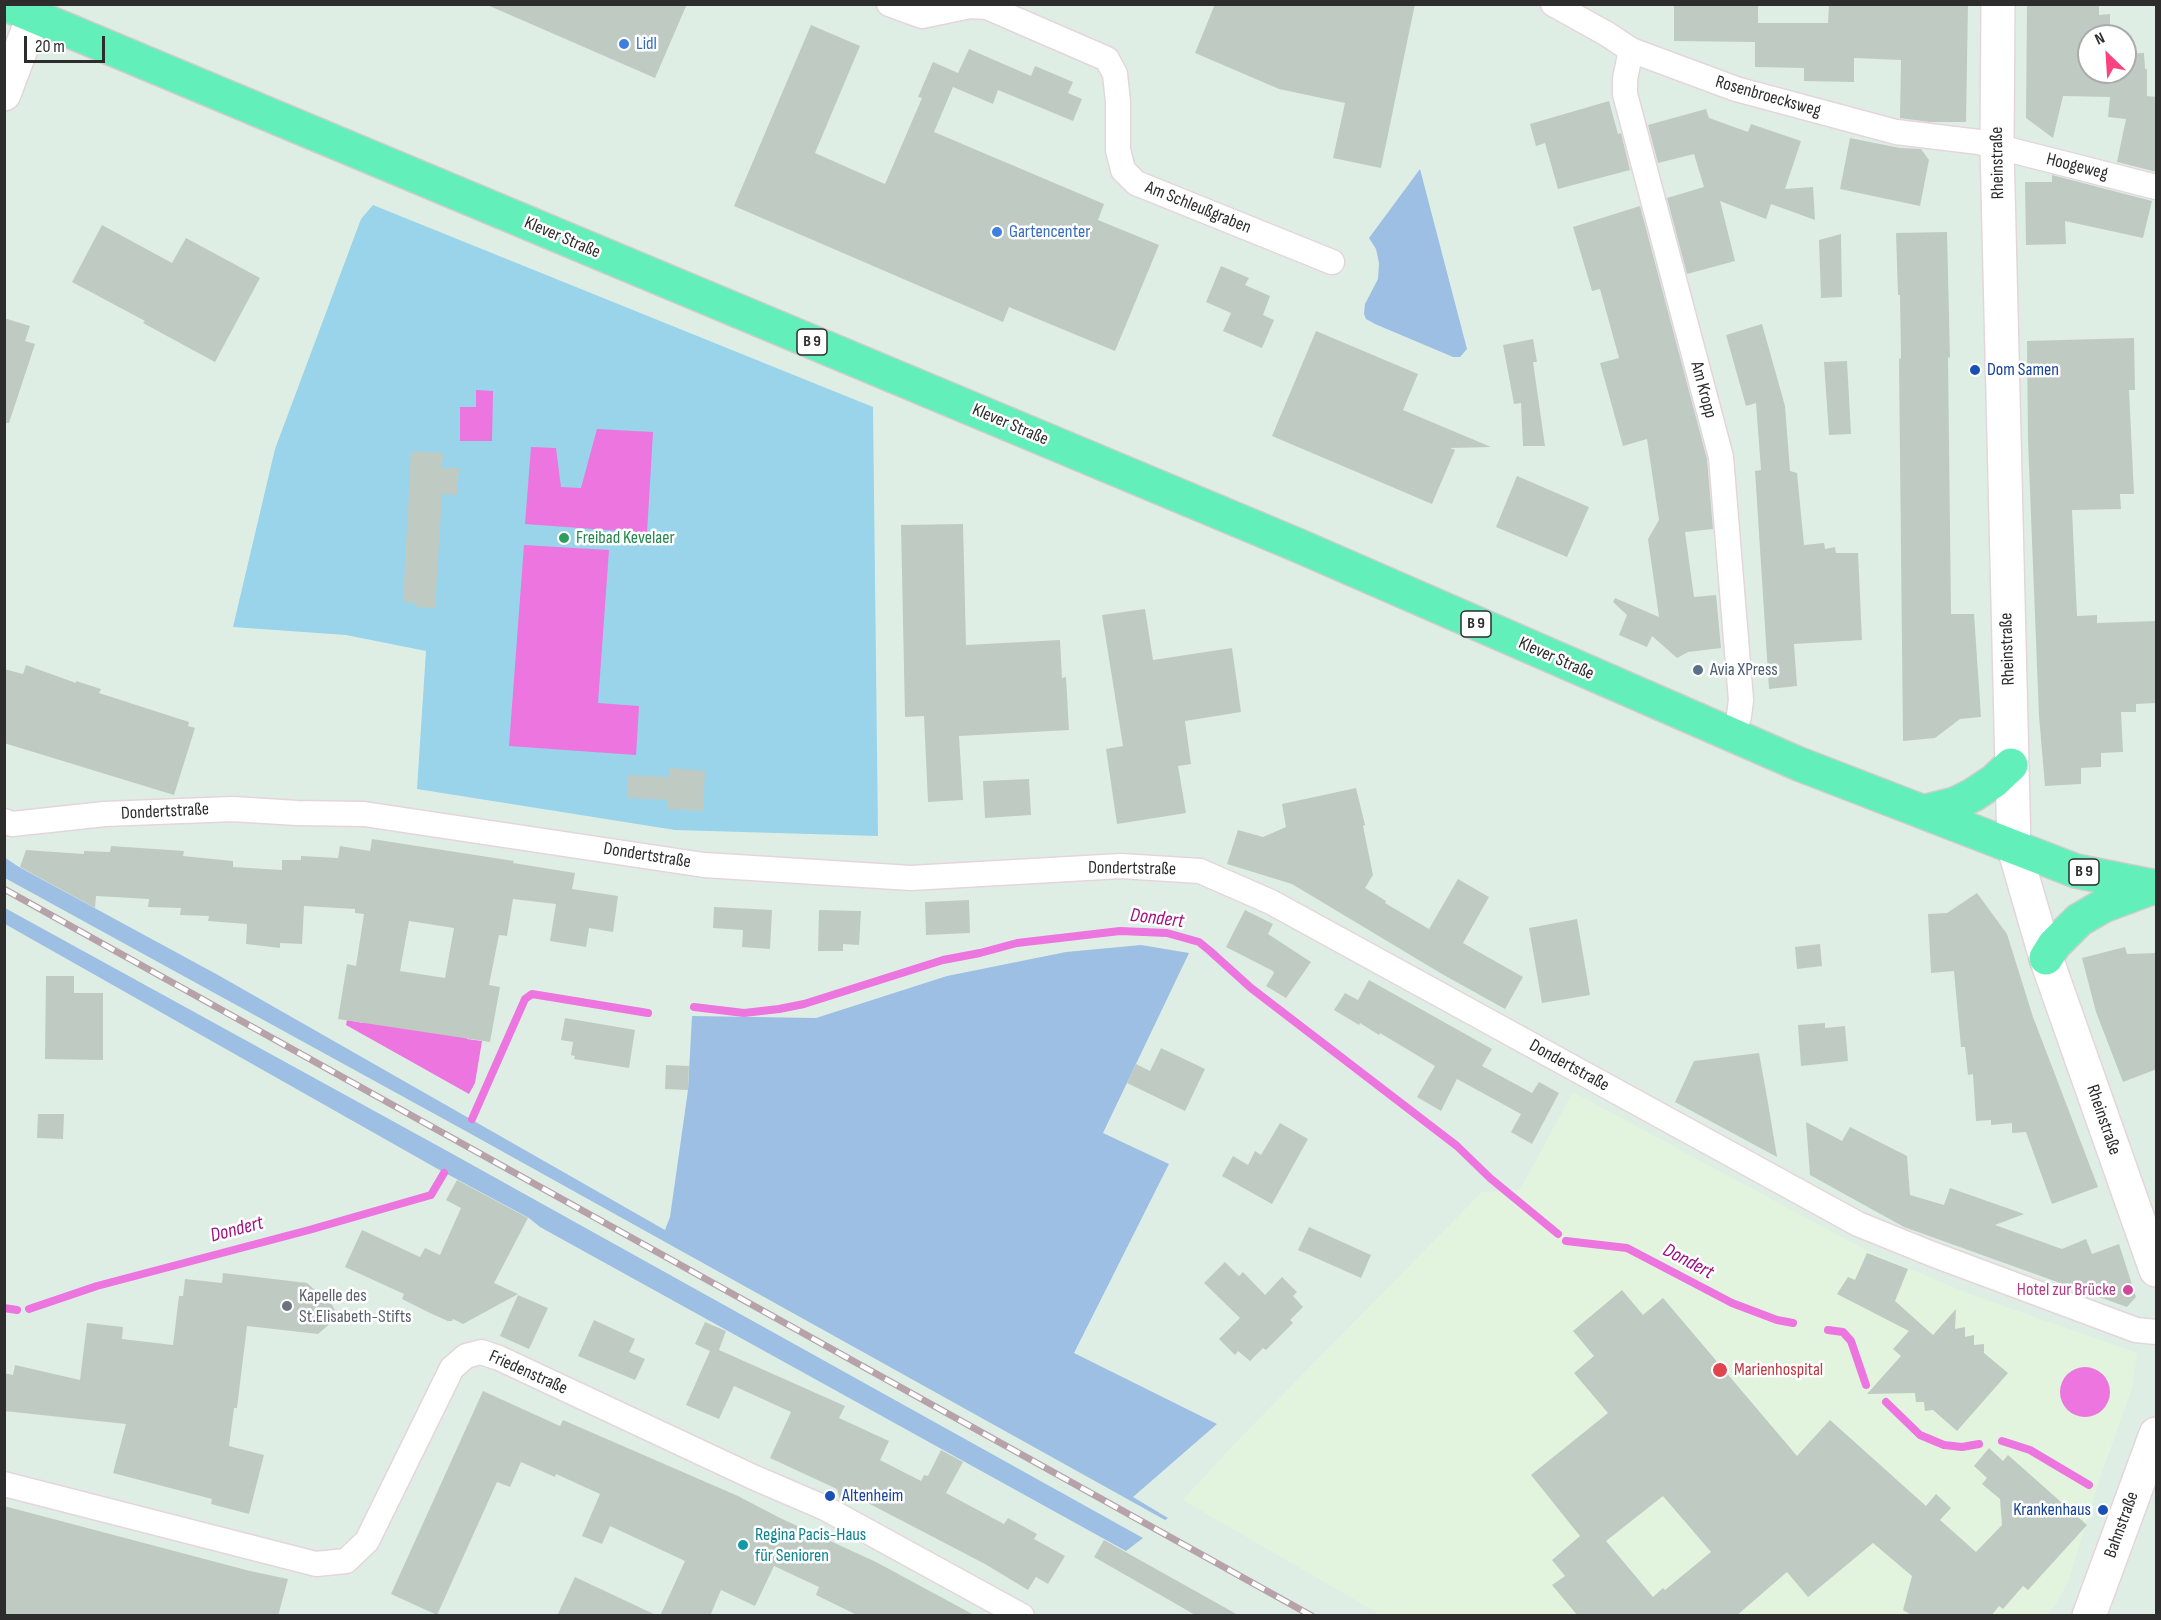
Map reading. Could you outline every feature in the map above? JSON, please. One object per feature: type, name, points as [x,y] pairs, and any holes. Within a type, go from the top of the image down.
[{"type":"main road","name":"Rheinstraße","points":[[1998,4],[1997,147],[2014,848],[2046,958],[2157,1270]]},
{"type":"main road","points":[[4,94],[25,8]]},
{"type":"main road","name":"Klever Straße","points":[[25,8],[1297,545],[1799,764],[2014,848]]},
{"type":"main road","points":[[1923,812],[1955,804],[1973,795],[1994,781],[2011,765]]},
{"type":"main road","name":"B 9","points":[[2014,848],[2076,871],[2156,887]]},
{"type":"main road","points":[[2046,958],[2054,945],[2079,920],[2103,906],[2156,887]]},
{"type":"main road","name":"Bahnstraße","points":[[2089,1616],[2157,1434]]},
{"type":"street","name":"Rosenbroecksweg","points":[[1553,4],[1631,50],[1736,89],[1896,132],[1979,142],[1997,147]]},
{"type":"street","name":"Am Schleußgraben","points":[[892,5],[922,16],[969,6],[987,7],[1107,59],[1115,74],[1118,102],[1118,150],[1123,170],[1136,183],[1332,262]]},
{"type":"street","name":"Am Kropp","points":[[1631,50],[1625,80],[1625,94],[1721,457],[1741,699],[1733,736]]},
{"type":"street","name":"Hoogeweg","points":[[1997,147],[2157,188]]},
{"type":"street","name":"Dondertstraße","points":[[4,821],[12,824],[105,814],[233,809],[364,814],[704,865],[911,878],[1121,866],[1200,871],[1270,902],[1858,1224],[2136,1330],[2157,1332]]},
{"type":"street","name":"Friedenstraße","points":[[4,1484],[316,1564],[346,1561],[367,1541],[452,1368],[466,1356],[481,1352],[499,1358],[753,1477],[825,1508],[1022,1616]]},
{"type":"shaded area","points":[[1420,169],[1467,349],[1460,357],[1453,357],[1375,324],[1366,319],[1364,314],[1365,304],[1378,279],[1379,263],[1376,249],[1369,238]]},
{"type":"shaded area","name":"Freibad Kevelaer","points":[[373,205],[873,407],[878,836],[675,830],[417,789],[426,651],[346,635],[233,627],[275,449],[361,219]]},
{"type":"shaded area","points":[[476,390],[493,391],[492,441],[460,441],[460,407],[476,407]]},
{"type":"shaded area","points":[[597,429],[653,432],[647,533],[525,524],[531,447],[556,448],[561,487],[581,488]]},
{"type":"shaded area","points":[[524,545],[609,550],[598,703],[639,706],[636,755],[509,746]]},
{"type":"shaded area","points":[[4,857],[218,975],[665,1230],[670,1217],[688,1090],[692,1016],[816,1018],[947,976],[1066,952],[1141,945],[1189,953],[1103,1133],[1169,1164],[1074,1353],[1217,1424],[1133,1497],[1168,1518],[1165,1520],[5,878]]},
{"type":"shaded area","points":[[5,908],[1143,1538],[1126,1551],[540,1227],[529,1218],[436,1168],[5,924]]},
{"type":"shaded area","points":[[365,1016],[468,1032],[467,1039],[482,1041],[475,1083],[469,1094],[346,1025],[347,1020],[363,1023]]},
{"type":"shaded area","name":"Marienhospital","points":[[1573,1092],[1871,1253],[1975,1296],[2137,1353],[2132,1388],[2100,1478],[2068,1582],[2055,1606],[2045,1615],[1381,1615],[1183,1500],[1243,1435],[1482,1192],[1520,1190]]},
{"type":"shaded area","points":[[2085,1367],[2099,1371],[2106,1378],[2110,1392],[2106,1406],[2099,1413],[2085,1417],[2071,1413],[2064,1406],[2060,1392],[2064,1378],[2071,1371]]},
{"type":"building","name":"Lidl","points":[[485,4],[687,4],[655,78]]},
{"type":"building","points":[[1215,4],[1415,4],[1381,168],[1333,158],[1345,103],[1279,89],[1195,53]]},
{"type":"building","points":[[1674,4],[1758,4],[1758,23],[1828,23],[1829,4],[1968,4],[1966,122],[1929,122],[1900,118],[1901,60],[1854,58],[1854,82],[1804,81],[1804,68],[1755,67],[1755,42],[1674,41]]},
{"type":"building","points":[[2027,4],[2099,4],[2099,15],[2110,14],[2110,24],[2077,24],[2077,84],[2137,84],[2137,53],[2144,53],[2145,69],[2147,69],[2147,96],[2157,97],[2157,172],[2117,162],[2126,119],[2108,117],[2110,97],[2063,96],[2053,138],[2026,118]]},
{"type":"building","name":"Gartencenter","points":[[811,25],[860,46],[815,153],[885,184],[922,98],[918,97],[933,62],[958,73],[969,49],[1031,76],[1035,66],[1073,82],[1068,93],[1082,99],[1073,121],[998,90],[993,104],[953,87],[934,132],[1104,204],[1098,220],[1159,245],[1115,351],[1009,307],[1003,322],[734,206]]},
{"type":"building","points":[[1609,101],[1618,134],[1621,133],[1630,170],[1558,189],[1545,143],[1536,146],[1530,124]]},
{"type":"building","points":[[1706,109],[1709,118],[1748,132],[1751,124],[1801,141],[1785,189],[1813,187],[1815,220],[1771,204],[1766,219],[1720,201],[1735,261],[1687,274],[1667,198],[1704,187],[1694,154],[1658,163],[1648,125]]},
{"type":"building","points":[[1850,138],[1900,148],[1921,149],[1929,160],[1920,206],[1840,189]]},
{"type":"building","points":[[2052,175],[2152,201],[2143,238],[2065,221],[2066,244],[2026,245],[2025,182],[2052,182]]},
{"type":"building","points":[[1640,206],[1707,459],[1713,529],[1685,532],[1694,597],[1716,595],[1721,648],[1688,652],[1677,658],[1652,636],[1647,647],[1619,635],[1627,615],[1613,602],[1615,598],[1659,617],[1648,539],[1659,520],[1647,439],[1623,446],[1600,363],[1619,358],[1600,289],[1592,291],[1573,227]]},
{"type":"building","points":[[102,225],[172,263],[186,238],[260,278],[215,362],[72,282]]},
{"type":"building","points":[[1947,232],[1951,614],[1974,614],[1981,717],[1960,719],[1935,738],[1903,741],[1899,359],[1901,358],[1896,233]]},
{"type":"building","points":[[1841,234],[1842,297],[1821,298],[1819,240]]},
{"type":"building","points":[[1221,266],[1249,278],[1245,285],[1270,296],[1263,315],[1274,320],[1262,348],[1223,331],[1231,313],[1206,302]]},
{"type":"building","points":[[4,318],[30,326],[25,341],[35,344],[9,423],[4,423]]},
{"type":"building","points":[[1762,324],[1785,406],[1790,471],[1797,473],[1804,545],[1824,543],[1825,549],[1835,547],[1836,553],[1858,553],[1862,640],[1794,644],[1797,686],[1769,689],[1755,471],[1761,470],[1756,403],[1746,406],[1726,335]]},
{"type":"building","points":[[1316,331],[1418,374],[1403,410],[1491,447],[1450,448],[1455,450],[1432,504],[1272,436]]},
{"type":"building","points":[[2134,338],[2135,390],[2129,390],[2134,494],[2120,494],[2121,509],[2072,510],[2077,616],[2097,615],[2097,623],[2157,621],[2157,703],[2136,704],[2136,712],[2121,712],[2123,752],[2101,753],[2101,767],[2081,768],[2081,784],[2045,786],[2039,716],[2028,441],[2027,341]]},
{"type":"building","points":[[1533,339],[1537,362],[1533,362],[1545,446],[1523,446],[1521,403],[1514,404],[1503,345]]},
{"type":"building","points":[[1847,361],[1851,434],[1829,435],[1824,362]]},
{"type":"building","points":[[411,451],[443,453],[442,468],[459,468],[457,495],[442,494],[435,608],[415,607],[416,603],[403,602]]},
{"type":"building","points":[[1517,476],[1589,507],[1567,557],[1496,527]]},
{"type":"building","points":[[963,524],[966,645],[1060,640],[1062,678],[1066,677],[1069,730],[959,736],[963,800],[928,802],[924,716],[905,717],[901,525]]},
{"type":"building","points":[[1145,609],[1153,660],[1232,648],[1241,712],[1185,721],[1191,764],[1178,766],[1186,813],[1117,824],[1106,749],[1123,746],[1102,615]]},
{"type":"building","points":[[26,665],[76,683],[76,681],[101,689],[99,693],[189,722],[188,726],[195,728],[174,795],[4,743],[4,669],[23,674]]},
{"type":"building","points":[[670,768],[705,771],[703,811],[668,809],[668,800],[628,798],[628,775],[670,777]]},
{"type":"building","points":[[1029,779],[1031,815],[985,818],[983,781]]},
{"type":"building","points":[[1356,788],[1373,875],[1365,888],[1386,901],[1385,903],[1429,929],[1458,879],[1489,897],[1463,943],[1523,977],[1505,1009],[1292,884],[1227,864],[1238,830],[1263,837],[1286,827],[1282,804]]},
{"type":"building","points":[[372,839],[575,873],[572,889],[618,896],[613,932],[589,928],[586,947],[550,941],[556,904],[513,899],[507,936],[499,935],[489,985],[500,987],[490,1042],[338,1019],[347,964],[356,966],[364,914],[355,913],[355,909],[304,906],[302,944],[280,943],[280,948],[246,944],[247,924],[208,921],[209,916],[180,915],[181,908],[148,907],[149,899],[96,896],[95,908],[20,867],[26,850],[84,854],[84,851],[110,852],[111,846],[184,851],[183,856],[233,861],[233,867],[282,870],[282,860],[301,860],[301,856],[338,858],[340,846],[370,851]],"holes":[[[409,921],[454,928],[445,978],[400,971]]]},
{"type":"building","points":[[1977,893],[2007,934],[2033,1017],[2098,1187],[2052,1204],[2026,1132],[2012,1133],[2012,1123],[1991,1125],[1991,1120],[1976,1121],[1973,1074],[1968,1075],[1965,1047],[1961,1047],[1954,971],[1931,973],[1928,914],[1947,913]]},
{"type":"building","points":[[969,900],[970,933],[926,935],[925,902]]},
{"type":"building","points":[[714,907],[772,910],[770,949],[742,947],[743,930],[713,928]]},
{"type":"building","points":[[819,910],[861,911],[859,945],[843,944],[843,951],[818,951]]},
{"type":"building","points":[[1245,910],[1273,924],[1268,934],[1311,962],[1286,998],[1266,986],[1273,971],[1226,947]]},
{"type":"building","points":[[1577,919],[1590,995],[1542,1003],[1529,928]]},
{"type":"building","points":[[1820,944],[1822,966],[1797,969],[1795,947]]},
{"type":"building","points":[[2125,947],[2127,954],[2157,953],[2157,1069],[2123,1082],[2096,1012],[2082,958]]},
{"type":"building","points":[[46,976],[74,976],[74,993],[103,993],[103,1060],[45,1059]]},
{"type":"building","points":[[1369,980],[1492,1049],[1482,1066],[1532,1093],[1539,1082],[1559,1093],[1532,1144],[1511,1132],[1521,1114],[1457,1079],[1441,1111],[1417,1097],[1435,1066],[1380,1033],[1379,1035],[1360,1023],[1359,1025],[1334,1010],[1345,993],[1358,1000]]},
{"type":"building","points":[[565,1018],[635,1030],[629,1068],[574,1059],[575,1056],[571,1055],[573,1042],[561,1040]]},
{"type":"building","points":[[1825,1023],[1825,1028],[1845,1026],[1848,1061],[1801,1066],[1798,1025]]},
{"type":"building","points":[[1161,1048],[1205,1069],[1185,1111],[1127,1083],[1136,1064],[1150,1071]]},
{"type":"building","points":[[1759,1053],[1777,1157],[1675,1102],[1694,1061]]},
{"type":"building","points":[[666,1065],[689,1066],[688,1090],[665,1089]]},
{"type":"building","points":[[38,1114],[64,1114],[63,1139],[37,1138]]},
{"type":"building","points":[[1806,1122],[1842,1141],[1850,1127],[1907,1156],[1910,1195],[1944,1205],[1950,1188],[2024,1214],[1995,1225],[2062,1249],[2086,1239],[2092,1254],[2119,1244],[2136,1297],[2127,1307],[1904,1227],[1810,1175]]},
{"type":"building","points":[[1280,1123],[1308,1139],[1272,1204],[1222,1176],[1233,1156],[1248,1165],[1255,1151],[1261,1155]]},
{"type":"building","points":[[457,1180],[528,1218],[494,1283],[518,1294],[463,1324],[432,1314],[402,1299],[404,1294],[345,1267],[362,1230],[420,1257],[425,1248],[440,1255],[461,1208],[446,1200]]},
{"type":"building","points":[[1309,1227],[1371,1255],[1361,1278],[1298,1250]]},
{"type":"building","points":[[1867,1253],[1908,1269],[1895,1301],[1933,1335],[1956,1309],[1955,1329],[1965,1327],[1965,1337],[1974,1335],[1974,1345],[1984,1344],[1984,1353],[2008,1373],[1957,1431],[1933,1410],[1925,1411],[1924,1402],[1916,1402],[1915,1393],[1867,1394],[1901,1356],[1893,1349],[1909,1331],[1837,1294],[1848,1277],[1855,1280]]},
{"type":"building","points":[[1225,1262],[1239,1276],[1243,1272],[1265,1295],[1282,1277],[1297,1292],[1293,1296],[1303,1307],[1290,1320],[1293,1323],[1266,1350],[1263,1348],[1250,1361],[1238,1351],[1235,1355],[1219,1339],[1240,1318],[1204,1283]]},
{"type":"building","points":[[223,1273],[307,1283],[335,1310],[332,1322],[318,1334],[247,1326],[237,1408],[234,1408],[229,1446],[264,1455],[249,1514],[211,1504],[212,1499],[113,1473],[126,1424],[4,1411],[4,1373],[13,1375],[15,1365],[80,1380],[87,1323],[123,1327],[122,1339],[173,1345],[179,1296],[183,1296],[185,1279],[222,1283]]},
{"type":"building","points":[[1622,1290],[1643,1315],[1663,1298],[1797,1456],[1830,1420],[1926,1506],[1936,1494],[1951,1508],[1940,1520],[1976,1552],[2002,1525],[2000,1499],[1982,1484],[1987,1478],[1974,1466],[1989,1448],[2003,1461],[2008,1455],[2087,1525],[2028,1590],[2023,1586],[2003,1609],[1999,1606],[1991,1616],[1913,1616],[1903,1610],[1912,1576],[1873,1543],[1808,1597],[1787,1572],[1736,1616],[1578,1616],[1552,1585],[1565,1576],[1552,1560],[1580,1536],[1531,1475],[1608,1413],[1574,1373],[1594,1356],[1573,1331]],"holes":[[[1663,1496],[1711,1552],[1665,1590],[1663,1588],[1653,1597],[1606,1541]]]},
{"type":"building","points":[[518,1295],[548,1308],[529,1349],[500,1336]]},
{"type":"building","points":[[594,1320],[635,1339],[629,1352],[645,1359],[635,1380],[578,1356]]},
{"type":"building","points":[[705,1322],[726,1331],[719,1350],[845,1406],[839,1418],[889,1441],[880,1460],[921,1481],[924,1475],[928,1476],[941,1450],[963,1462],[946,1493],[1004,1524],[1008,1518],[1037,1534],[1034,1539],[1065,1556],[1048,1584],[1036,1577],[1028,1590],[985,1564],[868,1503],[857,1498],[845,1503],[840,1500],[837,1489],[770,1458],[791,1412],[734,1386],[719,1419],[686,1405],[710,1351],[695,1344]]},
{"type":"building","points":[[483,1391],[560,1426],[563,1420],[738,1496],[876,1562],[976,1616],[859,1616],[816,1595],[819,1587],[774,1566],[755,1606],[721,1590],[710,1616],[660,1616],[685,1561],[610,1526],[602,1544],[582,1536],[600,1494],[556,1474],[555,1477],[521,1462],[510,1487],[497,1482],[437,1615],[391,1594]]},
{"type":"building","points":[[4,1506],[288,1579],[278,1616],[4,1616]]},
{"type":"building","points":[[1104,1540],[1240,1616],[1197,1616],[1094,1557]]},
{"type":"building","points":[[575,1577],[658,1616],[557,1616]]},
{"type":"waterway","name":"Dondert","points":[[694,1007],[744,1013],[779,1009],[804,1004],[943,960],[1017,943],[1120,931],[1167,933],[1199,942],[1251,988],[1457,1146],[1490,1178],[1558,1234]]},
{"type":"waterway","name":"Dondert","points":[[472,1119],[525,999],[532,994],[648,1013]]},
{"type":"waterway","name":"Dondert","points":[[29,1309],[97,1286],[431,1195],[444,1173]]},
{"type":"waterway","name":"Dondert","points":[[1566,1241],[1627,1248],[1732,1303],[1777,1320],[1793,1323]]},
{"type":"waterway","name":"Dondert","points":[[4,1308],[17,1310]]},
{"type":"waterway","name":"Dondert","points":[[1828,1330],[1843,1332],[1851,1341],[1866,1385]]},
{"type":"waterway","name":"Dondert","points":[[1886,1402],[1920,1435],[1944,1445],[1962,1447],[1979,1444]]},
{"type":"waterway","name":"Dondert","points":[[2002,1441],[2030,1450],[2089,1485]]},
{"type":"railway","points":[[4,889],[1312,1616]]},
{"type":"place","name":"Lidl","points":[[624,44]]},
{"type":"place","name":"Gartencenter","points":[[997,232]]},
{"type":"place","name":"Dom Samen","points":[[1975,370]]},
{"type":"place","name":"Freibad Kevelaer","points":[[564,538]]},
{"type":"place","name":"Avia XPress","points":[[1698,670]]},
{"type":"place","name":"Hotel zur Brücke","points":[[2128,1290]]},
{"type":"place","name":"Kapelle des St.Elisabeth-Stifts","points":[[287,1306]]},
{"type":"place","name":"Marienhospital","points":[[1720,1370]]},
{"type":"place","name":"Altenheim","points":[[830,1496]]},
{"type":"place","name":"Krankenhaus","points":[[2103,1510]]},
{"type":"place","name":"Regina Pacis-Haus für Senioren","points":[[743,1545]]}]
